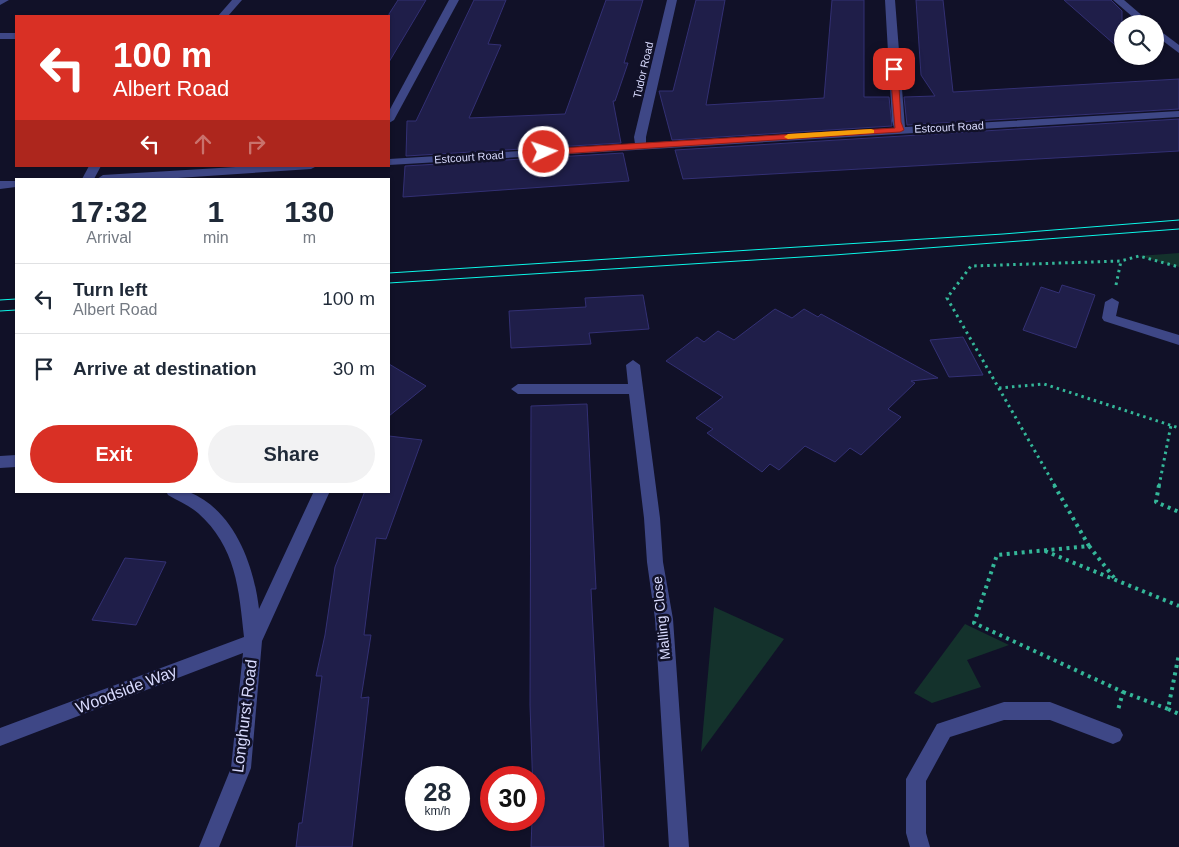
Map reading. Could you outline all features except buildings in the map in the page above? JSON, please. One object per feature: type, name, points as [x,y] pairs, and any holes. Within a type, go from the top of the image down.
[{"type":"street","points":[[0,2],[4,0]]},
{"type":"street","points":[[224,15],[237,0]]},
{"type":"street","points":[[390,118],[454,0]]},
{"type":"street","name":"Tudor Road","points":[[641,146],[640,137],[672,0]]},
{"type":"street","points":[[890,0],[897,122],[900,130]]},
{"type":"street","points":[[1118,0],[1136,15]]},
{"type":"street","points":[[0,36],[15,36]]},
{"type":"street","points":[[1164,38],[1179,50]]},
{"type":"street","name":"Estcourt Road","points":[[390,162],[1179,114]]},
{"type":"street","points":[[118,178],[295,167]]},
{"type":"street","points":[[0,185],[15,184]]},
{"type":"street","points":[[1112,302],[1108,318],[1179,340]]},
{"type":"street","name":"Malling Close","points":[[632,365],[652,518],[655,562],[664,619],[679,847]]},
{"type":"street","points":[[518,389],[636,389]]},
{"type":"street","points":[[0,462],[15,461]]},
{"type":"street","name":"Longhurst Road","points":[[177,493],[203,508],[226,532],[241,562],[249,599],[253,641],[241,768],[209,847]]},
{"type":"street","name":"Longhurst Road","points":[[253,641],[321,493]]},
{"type":"street","name":"Woodside Way","points":[[0,737],[253,641]]},
{"type":"street","points":[[920,847],[916,833],[916,779],[944,730],[1004,711],[1050,710],[1113,735]]},
{"type":"path","points":[[1116,580],[1089,546],[947,298],[971,266],[1121,261],[1139,256],[1179,267]]},
{"type":"path","points":[[999,388],[1044,384],[1179,428]]},
{"type":"path","points":[[1171,425],[1156,502],[1179,512]]},
{"type":"path","points":[[1089,546],[997,555],[974,623],[1123,692],[1179,714]]},
{"type":"path","points":[[1043,550],[1179,606]]},
{"type":"path","points":[[1168,709],[1179,654]]},
{"type":"path","points":[[1113,735],[1123,692]]},
{"type":"green space","points":[[1179,253],[1179,267],[1139,256]]},
{"type":"green space","points":[[714,607],[784,639],[701,752]]},
{"type":"green space","points":[[965,624],[1009,645],[967,660],[981,687],[932,703],[914,693]]},
{"type":"tram line","points":[[390,273],[1003,234],[1179,220]]},
{"type":"tram line","points":[[390,283],[834,255],[1179,229]]},
{"type":"tram line","points":[[0,300],[15,299]]},
{"type":"tram line","points":[[0,311],[15,310]]},
{"type":"slow traffic","points":[[788,137],[871,132]]},
{"type":"route","points":[[544,152],[900,130],[897,122],[894,69]]}]
